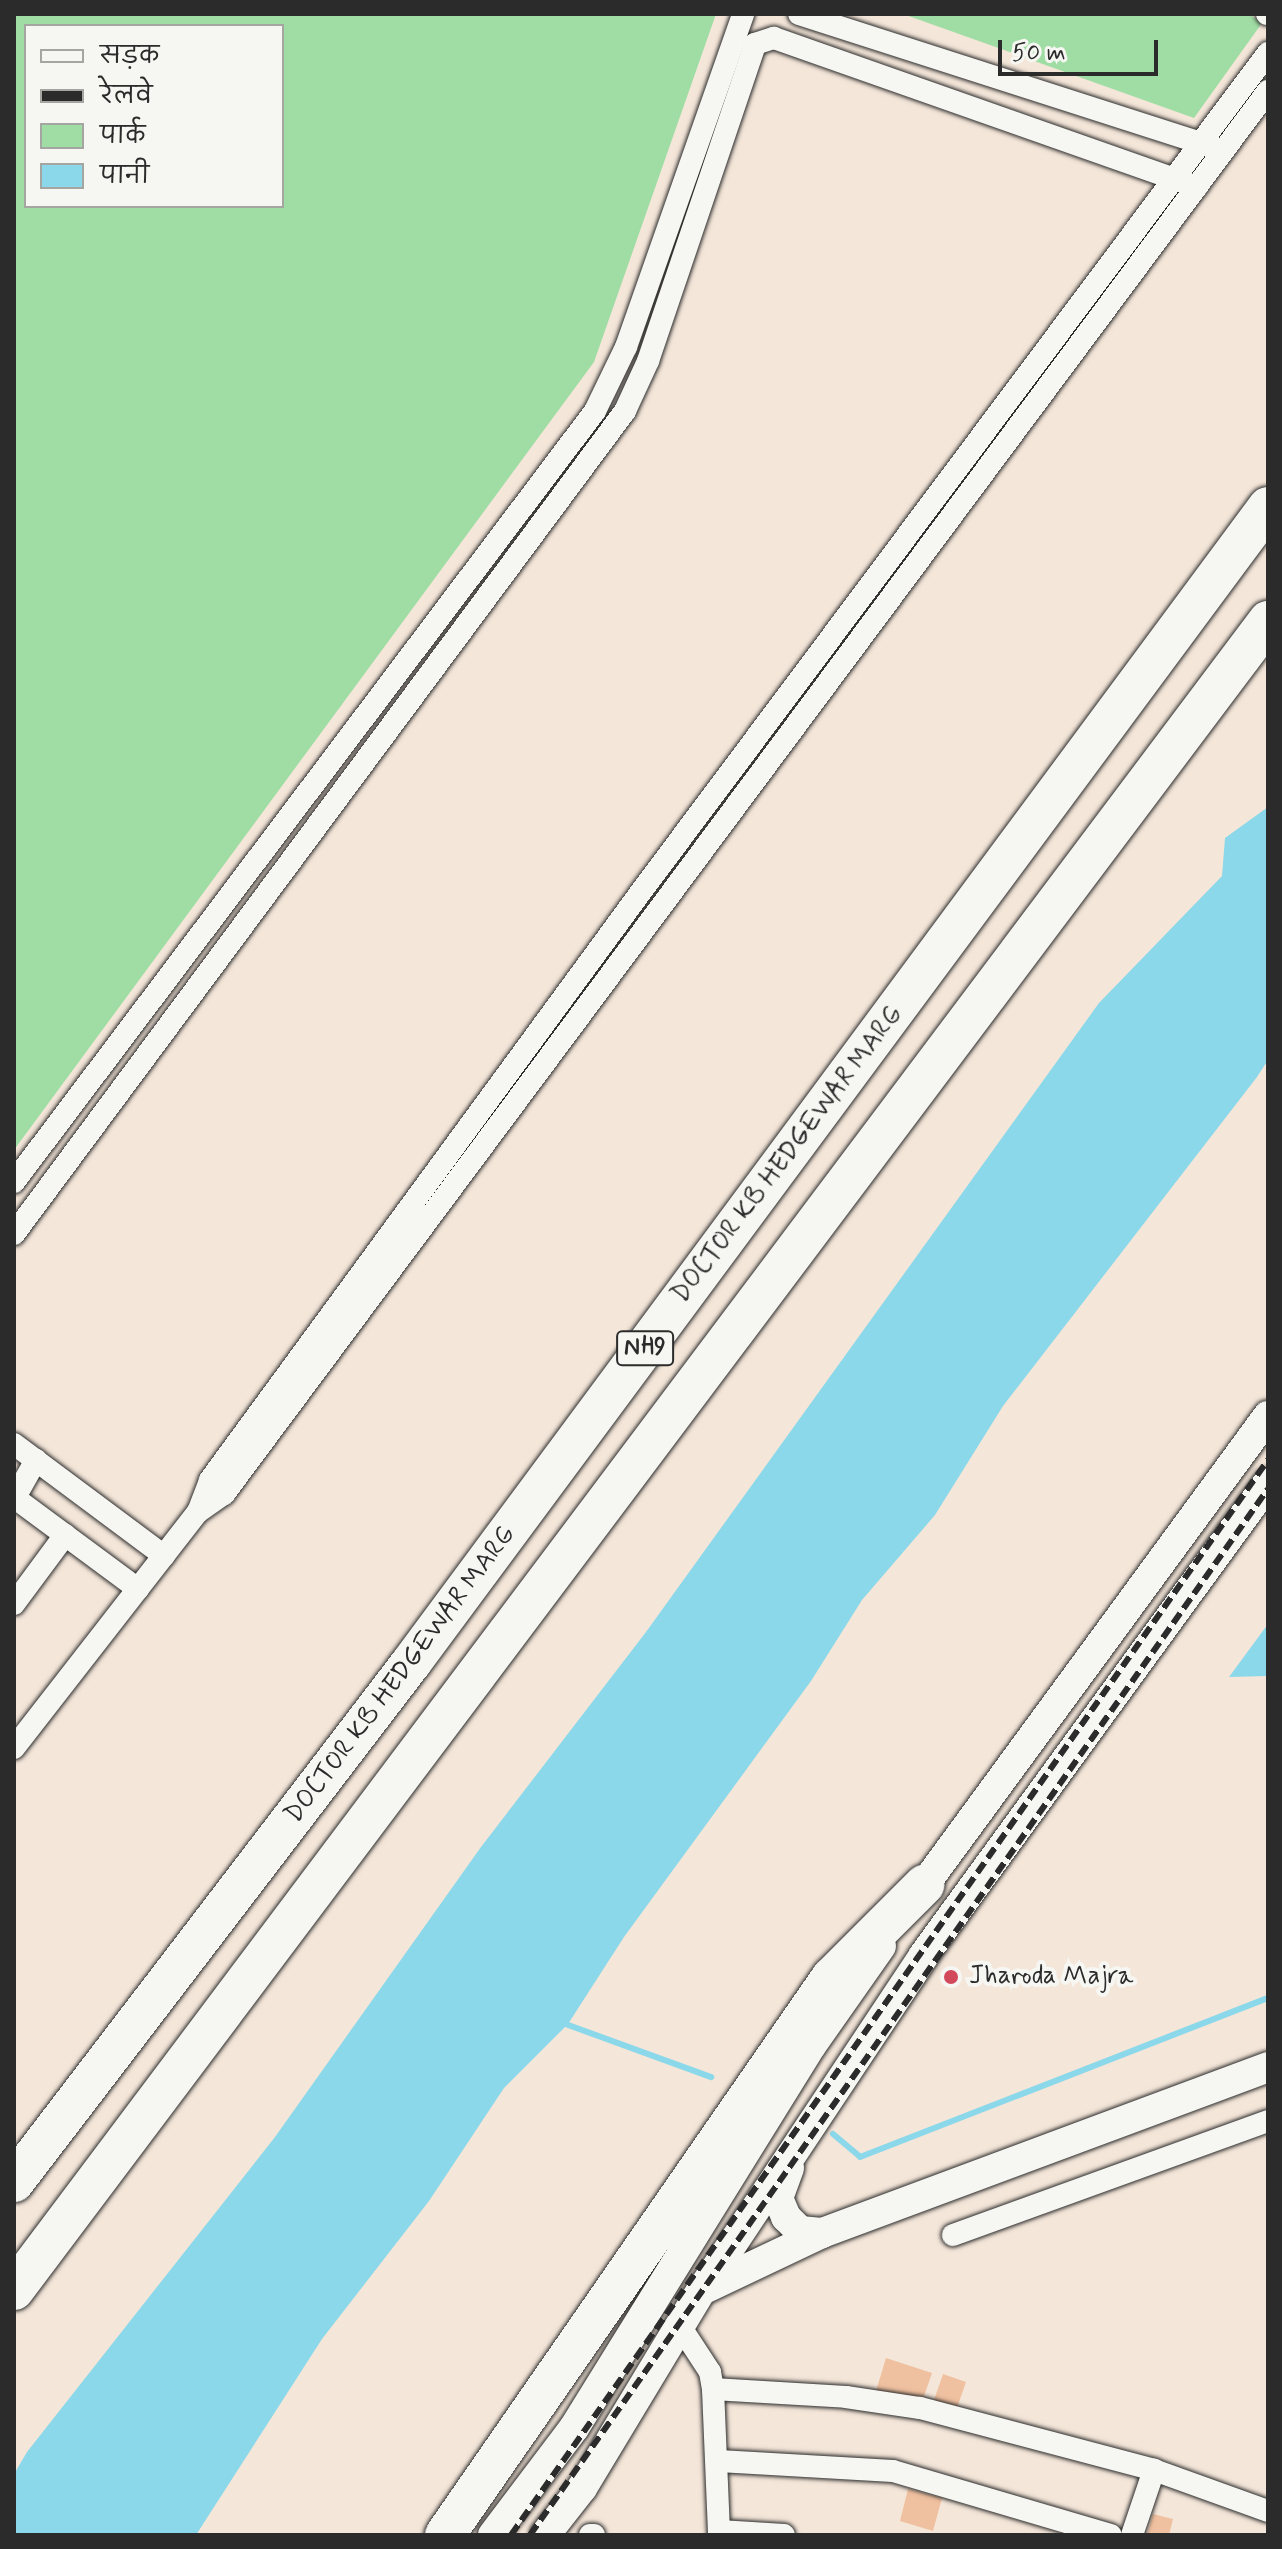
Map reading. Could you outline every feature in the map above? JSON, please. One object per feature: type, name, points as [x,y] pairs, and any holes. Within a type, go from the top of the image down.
[{"type":"highway","name":"DOCTOR KB HEDGEWAR MARG","points":[[14,2182],[421,1651],[1268,507]]},
{"type":"highway","name":"NH9","points":[[14,2290],[1268,621]]},
{"type":"highway","points":[[445,2535],[831,1978],[924,1885]]},
{"type":"main road","points":[[493,2535],[574,2428],[773,2106],[924,1885],[1268,1416]]},
{"type":"main road","points":[[545,2535],[582,2488],[701,2291],[924,1955],[1268,1483]]},
{"type":"main road","points":[[701,2291],[822,2233],[1268,2067]]},
{"type":"main road","points":[[773,2106],[796,2148],[778,2198],[786,2217],[800,2231],[822,2233]]},
{"type":"street","points":[[14,1182],[595,411],[626,347],[743,14]]},
{"type":"street","points":[[799,14],[1224,150]]},
{"type":"street","points":[[14,1234],[625,411],[648,361],[755,44],[763,37],[774,38],[1197,187]]},
{"type":"street","points":[[14,1748],[198,1512],[219,1467],[1268,53]]},
{"type":"street","points":[[198,1512],[224,1494],[1268,91]]},
{"type":"street","points":[[14,1444],[164,1556]]},
{"type":"street","points":[[36,1460],[14,1498],[138,1589]]},
{"type":"street","points":[[14,1604],[65,1535]]},
{"type":"street","points":[[953,2235],[1268,2121]]},
{"type":"street","points":[[680,2326],[710,2372],[719,2461],[719,2533],[784,2535]]},
{"type":"street","points":[[713,2389],[885,2401],[1154,2470],[1268,2511]]},
{"type":"street","points":[[719,2461],[893,2471],[1111,2535]]},
{"type":"street","points":[[1132,2535],[1154,2470]]},
{"type":"green space","points":[[14,14],[716,14],[594,362],[14,1150]]},
{"type":"green space","points":[[903,14],[1249,14],[1262,23],[1194,118]]},
{"type":"water","points":[[1268,807],[1268,1060],[1257,1077],[1003,1406],[935,1515],[862,1600],[811,1681],[624,1937],[568,2024],[504,2088],[429,2201],[322,2339],[196,2535],[14,2535],[14,2474],[27,2452],[275,2137],[481,1847],[646,1632],[1099,1003],[1222,876],[1225,838]]},
{"type":"water","points":[[1268,1624],[1268,1676],[1229,1677]]},
{"type":"building","points":[[886,2358],[932,2373],[921,2405],[876,2391]]},
{"type":"building","points":[[943,2374],[966,2382],[957,2408],[934,2400]]},
{"type":"building","points":[[908,2489],[942,2498],[933,2531],[900,2521]]},
{"type":"building","points":[[1153,2514],[1173,2519],[1169,2535],[1147,2535]]},
{"type":"waterway","points":[[833,2134],[860,2157],[1268,1998]]},
{"type":"waterway","points":[[560,2022],[711,2077]]},
{"type":"railway","points":[[511,2535],[1268,1460]]},
{"type":"railway","points":[[530,2535],[1268,1489]]},
{"type":"place","name":"Jharoda Majra","points":[[951,1977]]}]
